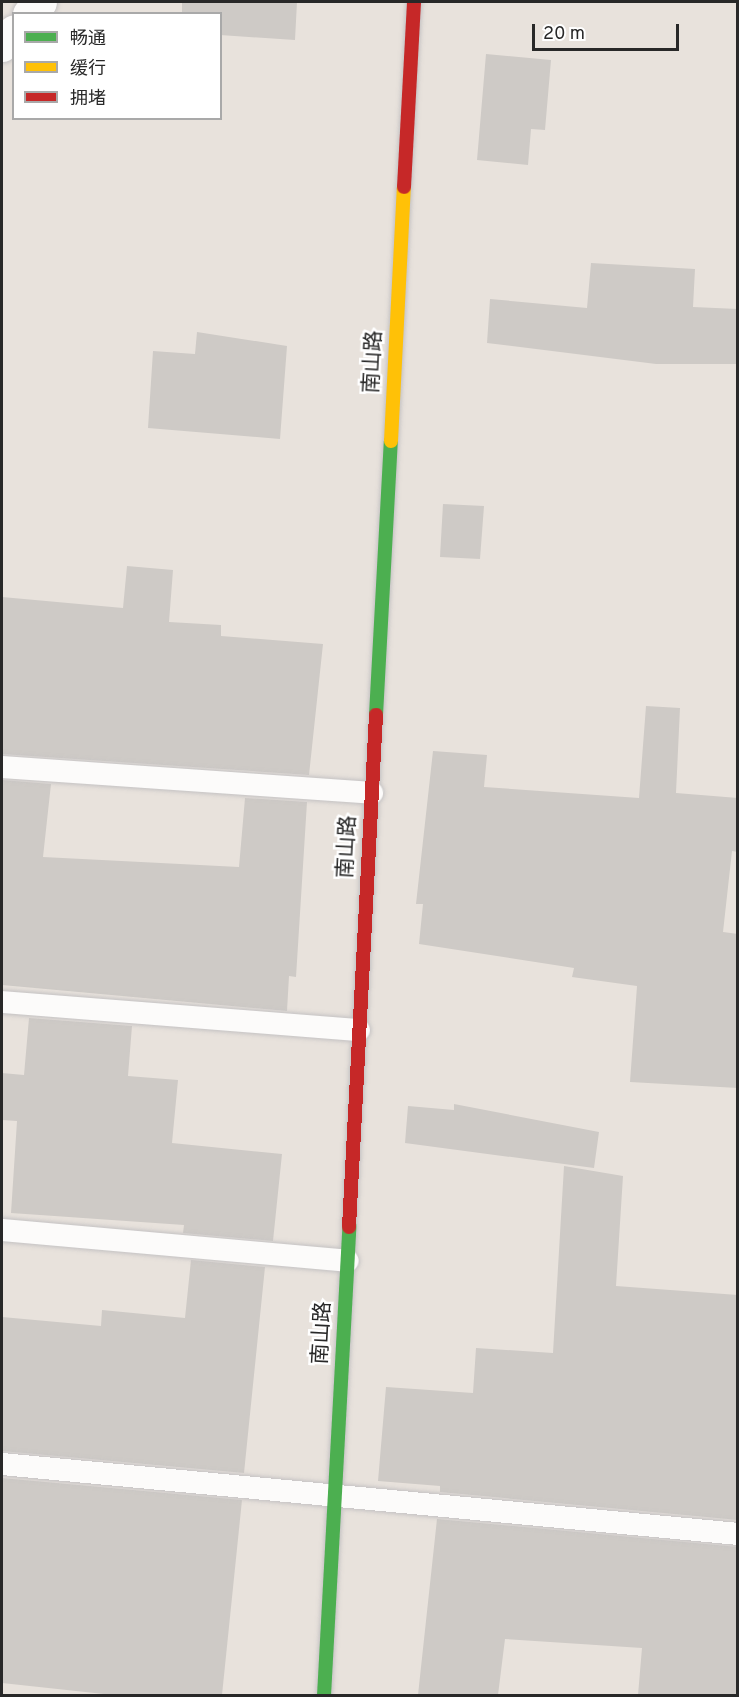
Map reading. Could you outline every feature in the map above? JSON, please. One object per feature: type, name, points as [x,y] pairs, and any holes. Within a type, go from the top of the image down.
[{"type":"street","name":"南山路","points":[[324,1695],[414,2]]},
{"type":"street","points":[[2,45],[12,33]]},
{"type":"lane","points":[[2,767],[372,793]]},
{"type":"lane","points":[[2,1002],[359,1030]]},
{"type":"lane","points":[[2,1230],[348,1261]]},
{"type":"lane","points":[[2,1464],[738,1534]]},
{"type":"building","points":[[182,2],[297,2],[295,40],[222,35],[222,12],[182,12]]},
{"type":"building","points":[[486,54],[551,60],[545,130],[531,129],[528,165],[477,160]]},
{"type":"building","points":[[591,263],[695,269],[693,307],[738,309],[738,364],[656,364],[487,343],[490,299],[587,308]]},
{"type":"building","points":[[197,332],[287,346],[280,439],[148,428],[153,351],[195,354]]},
{"type":"building","points":[[443,504],[484,506],[480,559],[440,557]]},
{"type":"building","points":[[127,566],[173,570],[169,622],[221,625],[221,636],[323,644],[309,775],[2,754],[2,597],[123,608]]},
{"type":"building","points":[[646,706],[680,708],[676,793],[738,798],[738,852],[732,851],[723,932],[738,934],[738,1088],[630,1082],[637,986],[572,977],[574,968],[419,944],[423,904],[416,904],[433,751],[487,755],[484,787],[639,798]]},
{"type":"building","points":[[2,780],[51,784],[43,857],[239,867],[245,798],[307,802],[296,977],[289,976],[287,1011],[2,985]]},
{"type":"building","points":[[29,1018],[132,1026],[128,1076],[178,1080],[172,1143],[282,1154],[273,1241],[183,1233],[184,1225],[11,1213],[17,1121],[2,1120],[2,1073],[24,1075]]},
{"type":"building","points":[[454,1104],[599,1132],[594,1168],[405,1143],[408,1106],[454,1110]]},
{"type":"building","points":[[564,1166],[623,1176],[616,1286],[738,1295],[738,1520],[440,1492],[440,1486],[378,1481],[386,1387],[473,1393],[476,1348],[553,1353]]},
{"type":"building","points":[[191,1260],[265,1267],[244,1473],[2,1451],[2,1317],[101,1326],[102,1310],[185,1318]]},
{"type":"building","points":[[2,1478],[242,1500],[222,1695],[113,1695],[2,1683]]},
{"type":"building","points":[[437,1519],[738,1547],[738,1695],[638,1695],[642,1648],[505,1639],[498,1695],[418,1695]]},
{"type":"traffic: fast","points":[[376,715],[391,441]]},
{"type":"traffic: fast","points":[[324,1696],[349,1227]]},
{"type":"traffic: slow","points":[[391,441],[404,187]]},
{"type":"traffic: jam","points":[[404,187],[414,2]]},
{"type":"traffic: jam","points":[[349,1227],[376,715]]}]
